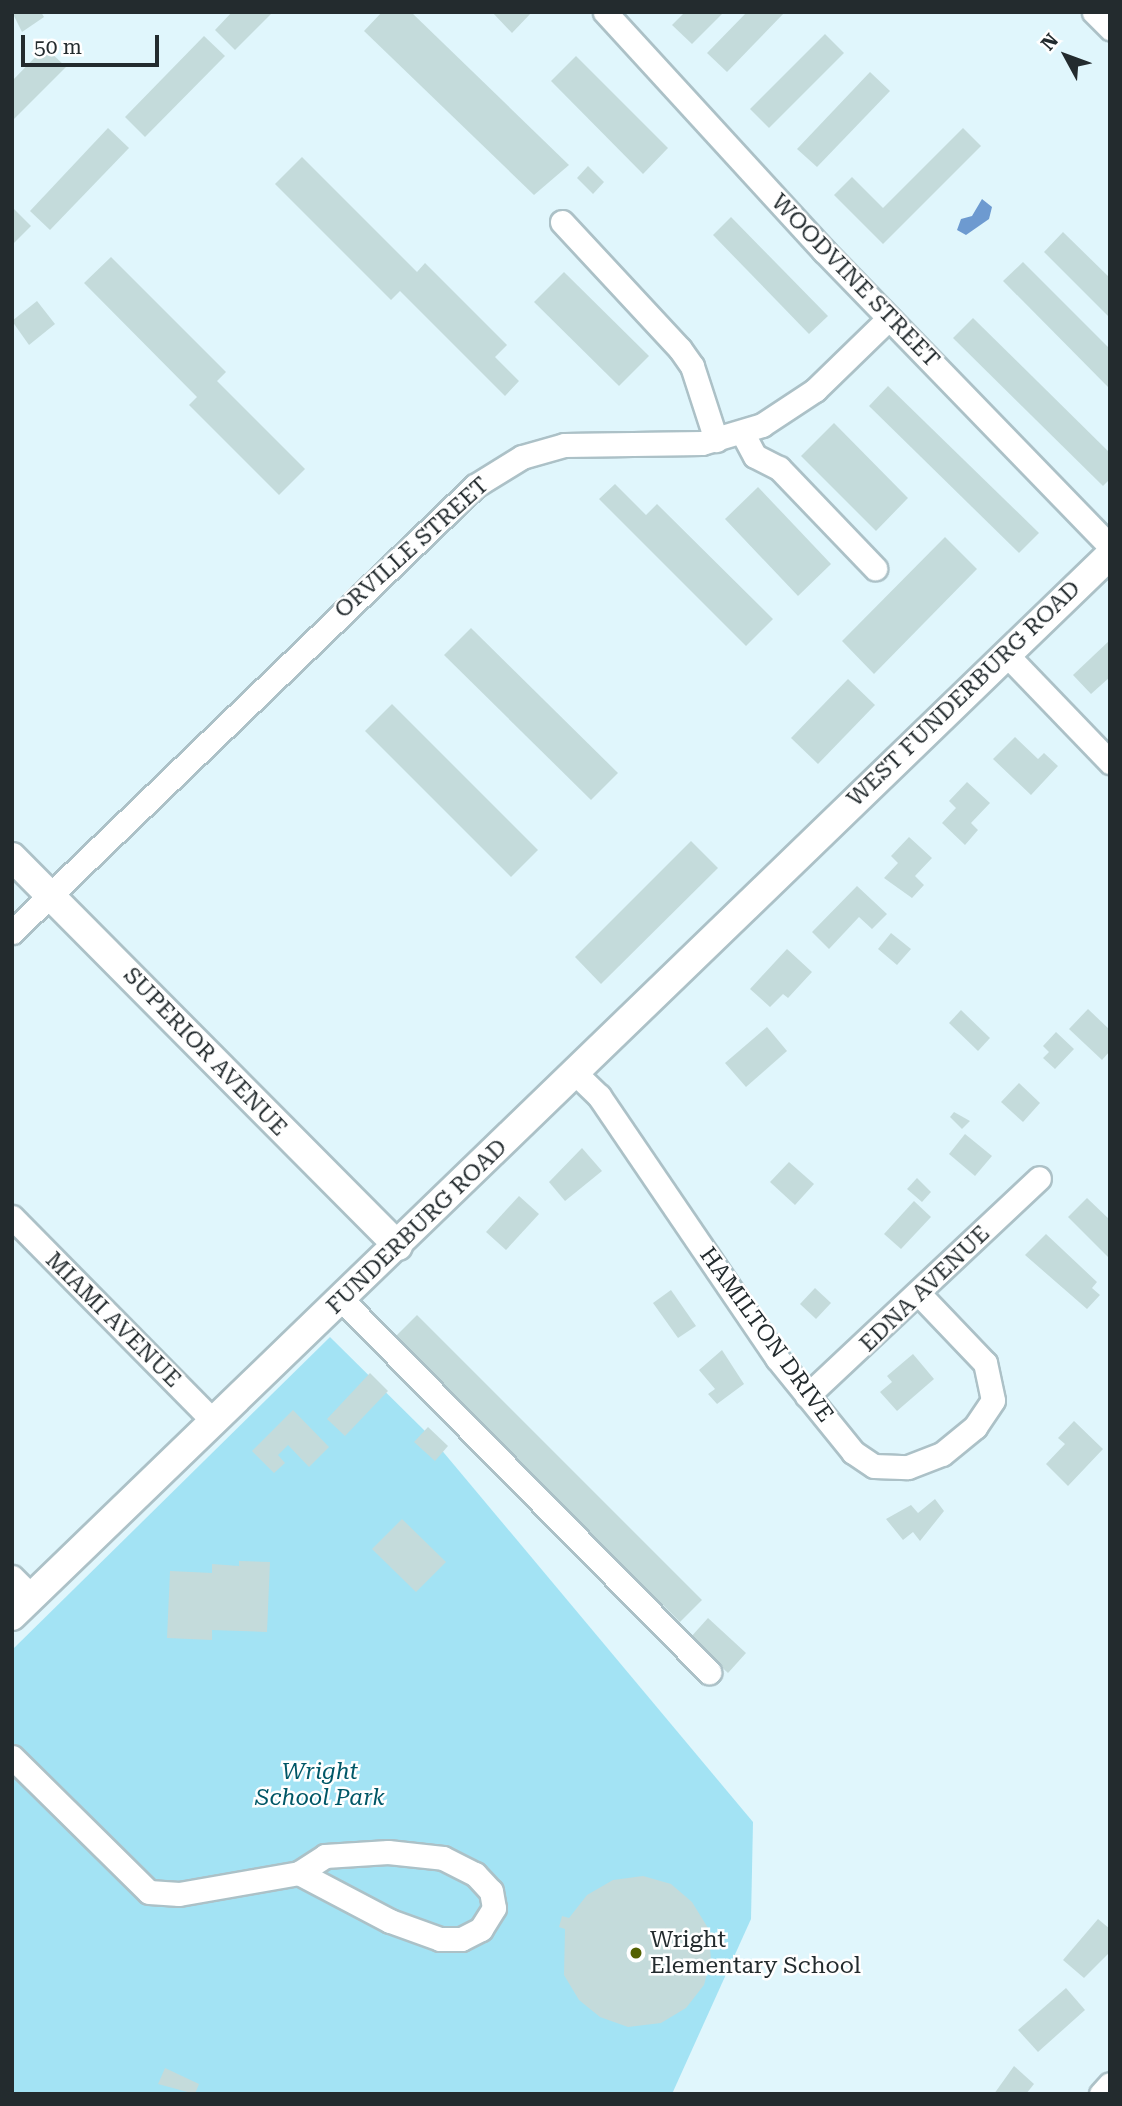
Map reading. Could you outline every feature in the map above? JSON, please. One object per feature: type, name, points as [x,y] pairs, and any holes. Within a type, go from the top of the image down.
[{"type":"street","name":"WOODVINE STREET","points":[[605,12],[889,318],[1110,546]]},
{"type":"street","points":[[1094,12],[1110,28]]},
{"type":"street","points":[[562,222],[680,349],[692,366],[716,440]]},
{"type":"street","name":"ORVILLE STREET","points":[[12,932],[446,513],[504,466],[542,450],[583,442],[674,446],[716,440],[742,432],[816,390],[889,318]]},
{"type":"street","points":[[742,432],[755,456],[779,468],[875,568]]},
{"type":"street","name":"WEST FUNDERBURG ROAD","points":[[818,833],[1110,555]]},
{"type":"street","points":[[1006,654],[1110,762]]},
{"type":"street","name":"FUNDERBURG ROAD","points":[[12,1616],[398,1246],[818,833]]},
{"type":"street","name":"SUPERIOR AVENUE","points":[[12,857],[398,1246]]},
{"type":"street","name":"HAMILTON DRIVE","points":[[573,1071],[599,1096],[807,1396],[860,1459],[889,1469],[929,1461],[975,1427],[993,1400],[991,1373],[919,1294]]},
{"type":"street","name":"EDNA AVENUE","points":[[807,1396],[919,1294],[1039,1178]]},
{"type":"street","name":"MIAMI AVENUE","points":[[12,1217],[214,1422]]},
{"type":"street","points":[[342,1300],[709,1672]]},
{"type":"street","points":[[12,1577],[32,1597]]},
{"type":"street","points":[[12,1757],[149,1892],[179,1895],[299,1873],[325,1856],[388,1852],[443,1858],[475,1874],[491,1891],[494,1908],[481,1929],[461,1939],[440,1939],[390,1921],[299,1873]]},
{"type":"street","points":[[1101,2094],[1110,2084]]},
{"type":"green space","name":"Wright School Park","points":[[330,1337],[429,1435],[753,1822],[751,1919],[672,2094],[12,2094],[12,1650]]},
{"type":"shaded area","points":[[982,199],[992,207],[989,219],[966,235],[957,230],[961,219],[972,216]]},
{"type":"building","points":[[12,12],[41,12],[44,17],[22,32]]},
{"type":"building","points":[[232,12],[273,12],[235,50],[215,30]]},
{"type":"building","points":[[382,12],[411,12],[569,165],[534,195],[364,31]]},
{"type":"building","points":[[492,12],[532,12],[512,33]]},
{"type":"building","points":[[685,12],[724,12],[692,44],[672,25]]},
{"type":"building","points":[[747,12],[785,12],[727,72],[707,53]]},
{"type":"building","points":[[825,34],[844,53],[769,128],[750,109]]},
{"type":"building","points":[[204,36],[225,56],[145,137],[125,117]]},
{"type":"building","points":[[45,47],[66,67],[12,121],[12,81]]},
{"type":"building","points":[[576,56],[668,148],[643,174],[551,81]]},
{"type":"building","points":[[870,72],[890,91],[817,167],[797,149]]},
{"type":"building","points":[[108,128],[129,148],[50,230],[30,211]]},
{"type":"building","points":[[963,128],[981,146],[883,244],[834,195],[852,177],[883,208]]},
{"type":"building","points":[[302,157],[417,272],[425,263],[507,345],[495,357],[519,381],[505,396],[400,291],[391,300],[275,184]]},
{"type":"building","points":[[588,166],[604,182],[593,194],[577,178]]},
{"type":"building","points":[[12,207],[31,226],[12,245]]},
{"type":"building","points":[[731,217],[828,316],[809,334],[713,235]]},
{"type":"building","points":[[1063,232],[1110,278],[1110,318],[1044,252]]},
{"type":"building","points":[[111,257],[226,372],[217,381],[305,469],[279,495],[189,405],[197,397],[84,283]]},
{"type":"building","points":[[1023,262],[1110,349],[1110,389],[1003,281]]},
{"type":"building","points":[[564,272],[649,356],[619,386],[534,302]]},
{"type":"building","points":[[37,301],[55,324],[29,345],[12,321]]},
{"type":"building","points":[[973,318],[1110,453],[1110,479],[1103,486],[953,338]]},
{"type":"building","points":[[888,386],[1039,533],[1019,553],[869,406]]},
{"type":"building","points":[[834,423],[908,498],[876,531],[801,456]]},
{"type":"building","points":[[615,484],[646,515],[657,504],[773,619],[746,646],[599,499]]},
{"type":"building","points":[[758,487],[831,564],[798,596],[725,519]]},
{"type":"building","points":[[945,537],[977,569],[874,674],[842,641]]},
{"type":"building","points":[[471,628],[618,773],[591,800],[444,655]]},
{"type":"building","points":[[1110,640],[1110,677],[1091,694],[1073,675]]},
{"type":"building","points":[[848,679],[875,705],[818,764],[791,738]]},
{"type":"building","points":[[392,704],[538,850],[511,877],[365,731]]},
{"type":"building","points":[[1015,737],[1038,759],[1044,753],[1058,766],[1031,795],[993,759]]},
{"type":"building","points":[[967,782],[990,803],[971,823],[978,830],[965,845],[942,823],[956,808],[949,801]]},
{"type":"building","points":[[909,837],[932,858],[915,876],[924,885],[912,898],[884,878],[898,863],[891,856]]},
{"type":"building","points":[[691,841],[718,868],[601,984],[575,957]]},
{"type":"building","points":[[857,886],[887,914],[872,929],[859,917],[829,949],[812,932]]},
{"type":"building","points":[[891,933],[911,949],[897,965],[878,949]]},
{"type":"building","points":[[787,949],[812,972],[788,998],[783,994],[770,1007],[750,989]]},
{"type":"building","points":[[1088,1009],[1110,1030],[1110,1051],[1102,1060],[1069,1029]]},
{"type":"building","points":[[961,1010],[990,1038],[978,1051],[949,1023]]},
{"type":"building","points":[[767,1027],[787,1051],[746,1087],[725,1063]]},
{"type":"building","points":[[1056,1032],[1074,1049],[1055,1069],[1043,1058],[1049,1052],[1043,1046]]},
{"type":"building","points":[[1019,1083],[1040,1103],[1023,1122],[1001,1102]]},
{"type":"building","points":[[954,1112],[970,1121],[962,1129],[950,1117]]},
{"type":"building","points":[[965,1134],[992,1156],[975,1176],[949,1154]]},
{"type":"building","points":[[582,1148],[602,1171],[565,1201],[549,1182]]},
{"type":"building","points":[[789,1162],[814,1184],[795,1205],[770,1182]]},
{"type":"building","points":[[917,1178],[931,1192],[922,1202],[907,1189]]},
{"type":"building","points":[[519,1196],[539,1214],[506,1250],[486,1232]]},
{"type":"building","points":[[1087,1198],[1110,1220],[1110,1259],[1068,1217]]},
{"type":"building","points":[[914,1201],[931,1217],[901,1249],[884,1234]]},
{"type":"building","points":[[1046,1234],[1097,1282],[1092,1288],[1100,1295],[1087,1309],[1025,1255]]},
{"type":"building","points":[[815,1288],[831,1303],[816,1319],[800,1304]]},
{"type":"building","points":[[671,1290],[696,1326],[678,1338],[653,1303]]},
{"type":"building","points":[[417,1315],[702,1600],[680,1622],[395,1337]]},
{"type":"building","points":[[722,1350],[744,1384],[717,1404],[708,1394],[715,1389],[699,1370]]},
{"type":"building","points":[[913,1354],[934,1379],[897,1411],[880,1392],[892,1382],[887,1376]]},
{"type":"building","points":[[370,1373],[388,1391],[345,1436],[327,1419]]},
{"type":"building","points":[[293,1410],[329,1447],[309,1467],[288,1445],[278,1455],[285,1463],[274,1473],[252,1451]]},
{"type":"building","points":[[1074,1421],[1103,1449],[1068,1486],[1046,1464],[1065,1444],[1058,1438]]},
{"type":"building","points":[[428,1427],[448,1446],[435,1461],[414,1442]]},
{"type":"building","points":[[935,1499],[944,1511],[920,1541],[913,1532],[903,1540],[886,1519],[911,1505],[918,1513]]},
{"type":"building","points":[[402,1519],[446,1562],[416,1592],[372,1549]]},
{"type":"building","points":[[239,1561],[270,1562],[267,1632],[212,1630],[212,1640],[167,1638],[170,1571],[212,1573],[212,1564],[239,1566]]},
{"type":"building","points":[[708,1618],[746,1653],[728,1673],[690,1638]]},
{"type":"building","name":"Wright Elementary School","points":[[643,1876],[671,1884],[692,1902],[708,1928],[711,1959],[704,1985],[686,2008],[661,2023],[628,2027],[600,2017],[579,2000],[564,1975],[565,1929],[559,1927],[562,1916],[569,1918],[587,1895],[613,1880]]},
{"type":"building","points":[[1098,1919],[1110,1929],[1110,1952],[1084,1978],[1063,1960]]},
{"type":"building","points":[[1066,1988],[1085,2010],[1038,2052],[1018,2030]]},
{"type":"building","points":[[1014,2066],[1034,2084],[1026,2094],[994,2094]]},
{"type":"building","points":[[165,2068],[199,2084],[195,2094],[158,2084]]},
{"type":"place","name":"Wright Elementary School","points":[[636,1953]]}]
